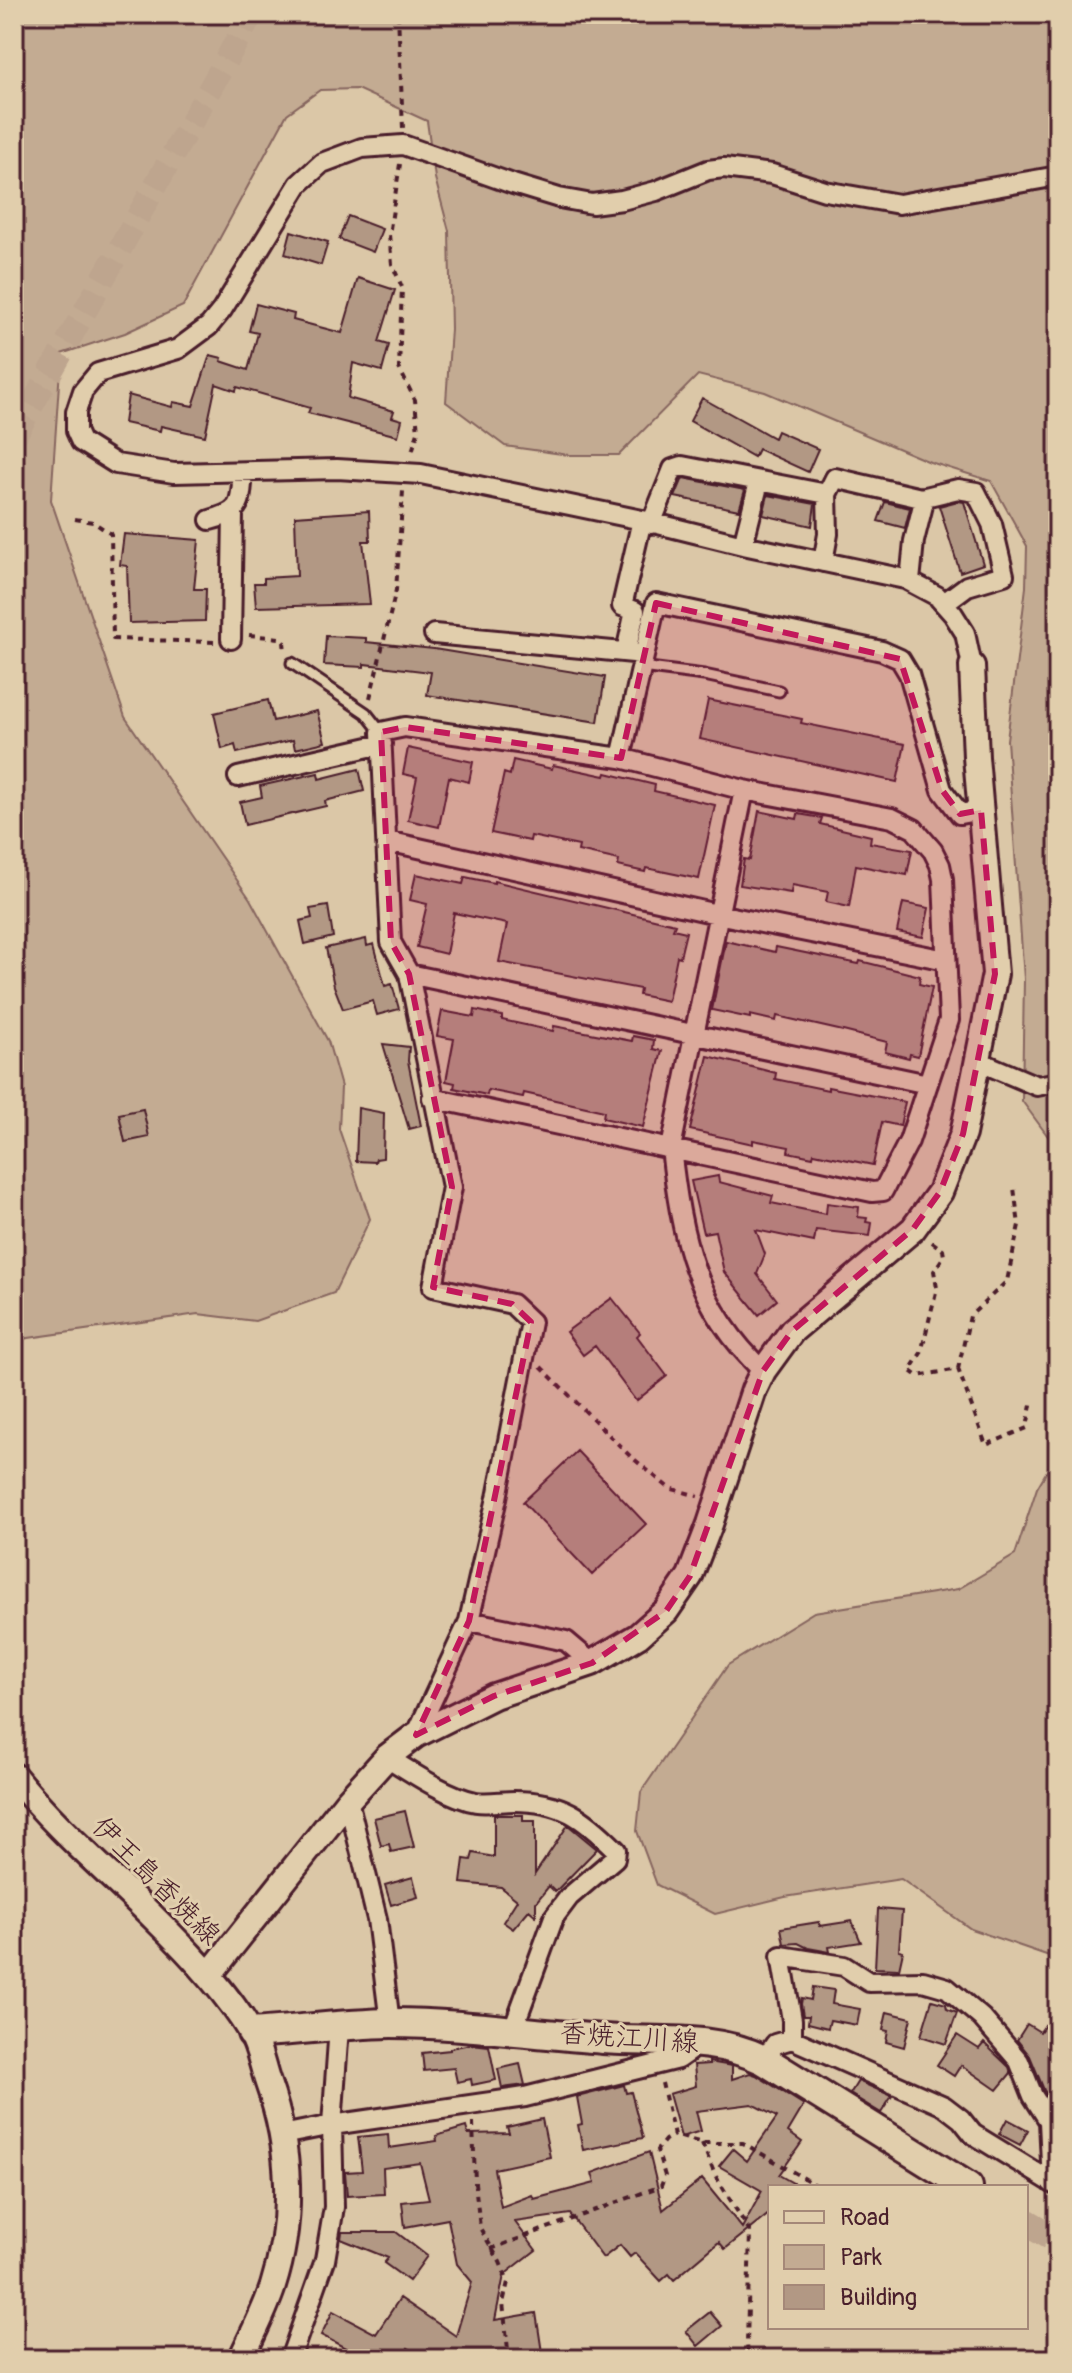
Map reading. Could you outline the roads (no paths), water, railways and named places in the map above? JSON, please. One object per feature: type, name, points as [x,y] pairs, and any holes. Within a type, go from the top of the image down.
[{"type":"main road","name":"香焼江川線","points":[[252,2033],[390,2023],[513,2029],[603,2039],[730,2047],[764,2060],[965,2185]]},
{"type":"street","points":[[209,1975],[348,1800],[387,1757],[416,1735],[494,1696],[592,1663],[638,1636],[666,1611],[690,1576],[763,1371],[792,1331],[913,1229],[940,1192],[963,1134],[995,974],[972,666],[965,633],[944,603],[924,587],[910,581],[421,474],[337,469],[174,473],[116,464],[90,450],[81,442],[76,431],[76,412],[83,391],[98,373],[178,349],[209,326],[309,173],[334,156],[376,146],[403,145],[513,184],[592,204],[656,191],[708,170],[724,168],[772,174],[825,191],[899,204],[1058,176]]},
{"type":"street","points":[[637,658],[635,611],[622,606],[646,522],[673,469],[682,466],[827,494]]},
{"type":"street","points":[[210,520],[233,513],[240,504],[243,472]]},
{"type":"street","points":[[823,562],[828,534],[827,494],[835,478],[925,497],[958,489],[976,492],[992,524],[1004,575],[967,586],[944,603]]},
{"type":"street","points":[[743,545],[759,482]]},
{"type":"street","points":[[910,581],[914,541],[925,497]]},
{"type":"street","points":[[231,635],[233,513]]},
{"type":"street","points":[[621,758],[637,658],[656,603],[882,651],[900,659],[909,674],[942,790],[960,814],[981,810]]},
{"type":"street","points":[[434,634],[637,658]]},
{"type":"street","points":[[238,777],[382,738],[405,727],[621,758],[744,790],[892,818],[914,829],[933,851],[940,865],[949,1020],[909,1141],[883,1191],[872,1192],[432,1098]]},
{"type":"street","points":[[382,738],[391,942],[409,974],[452,1187],[433,1287],[512,1304],[531,1322],[497,1498],[469,1621],[416,1735]]},
{"type":"street","points":[[744,790],[671,1148],[685,1243],[702,1289],[734,1341],[763,1371]]},
{"type":"street","points":[[387,841],[717,914],[946,960]]},
{"type":"street","points":[[409,974],[928,1084]]},
{"type":"street","points":[[978,1061],[1037,1086],[1058,1082]]},
{"type":"street","points":[[469,1621],[566,1641],[592,1663]]},
{"type":"street","points":[[387,1757],[443,1789],[476,1802],[551,1803],[574,1814],[616,1850],[615,1858],[569,1897],[554,1917],[513,2029]]},
{"type":"street","name":"伊王島香焼線","points":[[14,1776],[40,1809],[157,1920],[209,1975],[252,2033],[282,2135],[288,2200],[285,2235],[272,2289],[241,2359]]},
{"type":"street","points":[[348,1800],[377,1919],[390,2023]]},
{"type":"street","points":[[792,2039],[792,2020],[781,1956],[844,1966],[869,1982],[923,1981],[947,1988],[982,2018],[1019,2061],[1033,2096],[1049,2121],[1055,2184]]},
{"type":"street","points":[[290,2359],[325,2260],[334,2207],[332,2125],[339,2027]]},
{"type":"street","points":[[764,2060],[775,2044],[792,2039],[944,2106],[961,2119],[973,2134],[1055,2184]]},
{"type":"street","points":[[282,2135],[525,2097],[678,2059],[695,2043]]},
{"type":"lane","points":[[637,658],[779,691]]},
{"type":"lane","points":[[292,663],[366,713],[382,738]]},
{"type":"tunnel","points":[[14,437],[252,14]]},
{"type":"tunnel","points":[[1028,2223],[1058,2241]]}]
